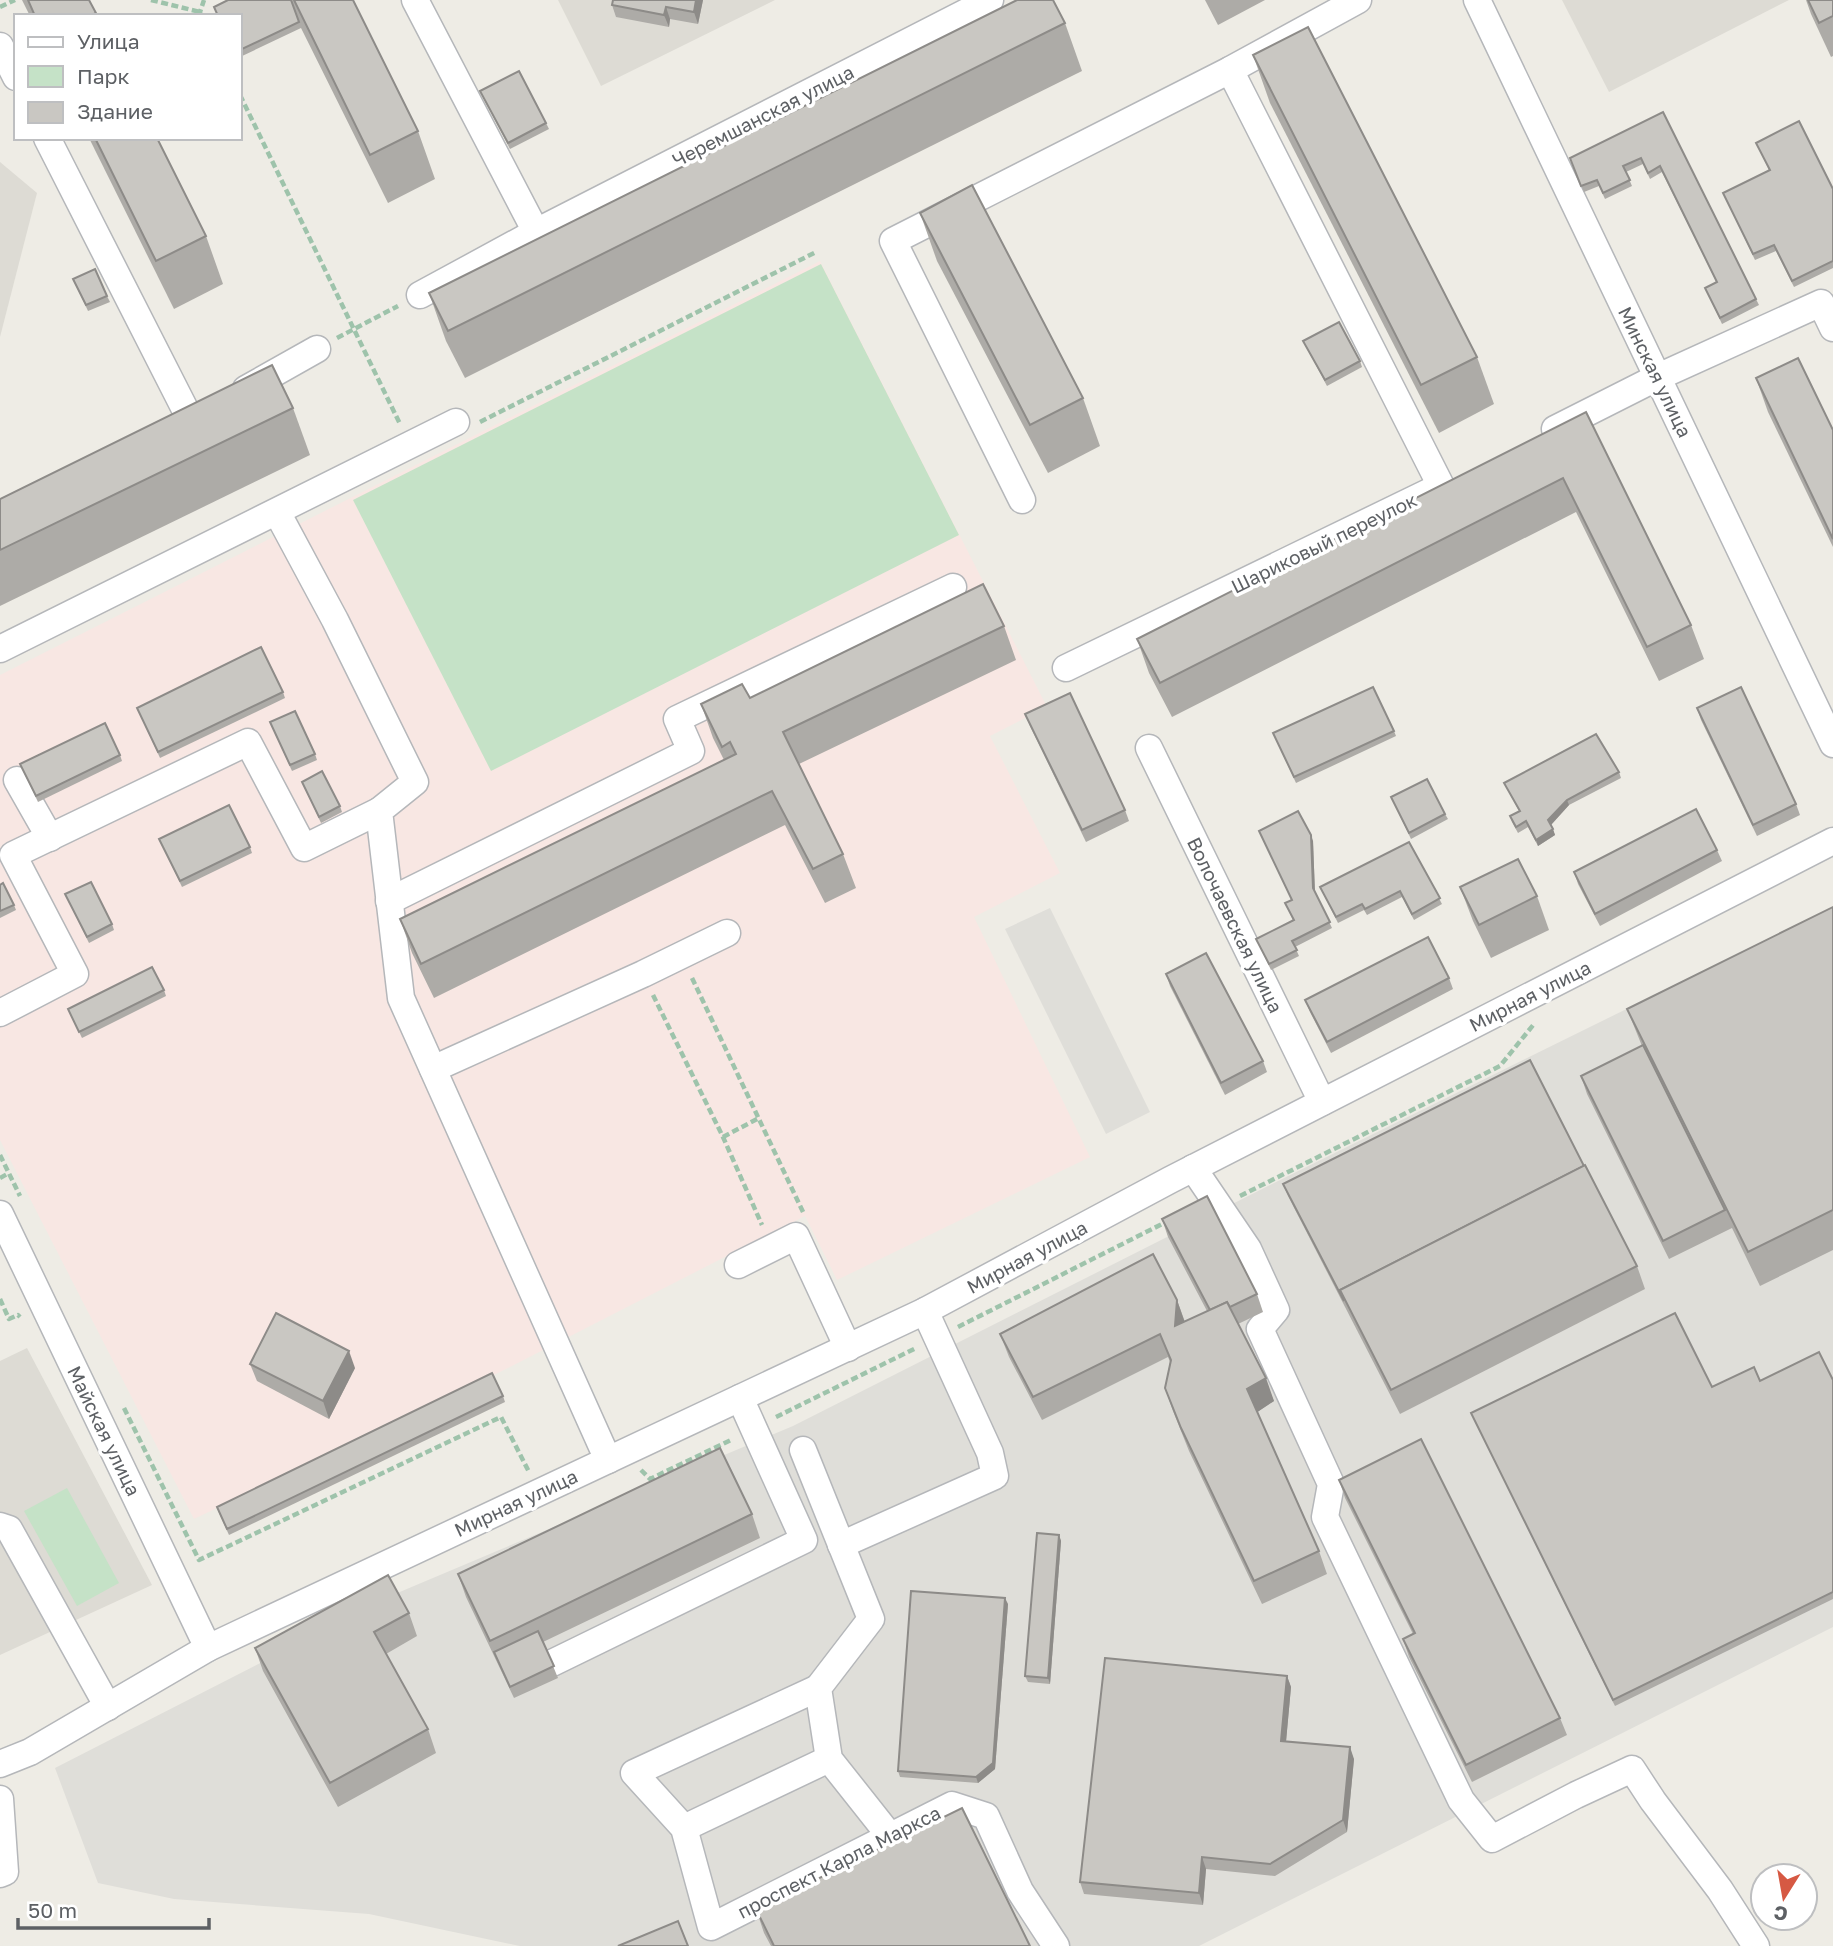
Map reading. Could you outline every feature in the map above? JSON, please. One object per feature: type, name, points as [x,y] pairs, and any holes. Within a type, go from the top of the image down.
[{"type":"street","points":[[415,0],[536,232]]},
{"type":"street","name":"Черемшанская улица","points":[[420,295],[536,232],[990,0]]},
{"type":"street","points":[[1022,500],[892,241],[1230,70],[1358,0]]},
{"type":"street","name":"Минская улица","points":[[1477,0],[1833,744]]},
{"type":"street","points":[[0,46],[14,73]]},
{"type":"street","points":[[1230,70],[1441,486]]},
{"type":"street","points":[[48,140],[191,421]]},
{"type":"street","points":[[1537,438],[1658,377],[1821,303],[1833,328]]},
{"type":"street","points":[[167,433],[317,349]]},
{"type":"street","points":[[0,649],[456,422]]},
{"type":"street","name":"Шариковый переулок","points":[[1066,668],[1465,474]]},
{"type":"street","points":[[0,1013],[75,974],[13,855],[248,742],[304,848],[379,811],[415,782],[335,620],[277,512]]},
{"type":"street","points":[[390,901],[691,751],[677,719],[953,587]]},
{"type":"street","name":"Волочаевская улица","points":[[1149,748],[1322,1102]]},
{"type":"street","points":[[17,780],[50,838]]},
{"type":"street","points":[[379,811],[401,998],[608,1460]]},
{"type":"street","name":"Мирная улица","points":[[0,1764],[30,1752],[208,1648],[925,1311],[1192,1168],[1833,841]]},
{"type":"street","points":[[433,1069],[727,933]]},
{"type":"street","points":[[1192,1168],[1248,1249],[1276,1310],[1260,1329],[1331,1484],[1325,1517],[1461,1800],[1492,1839],[1632,1769],[1720,1890],[1756,1946]]},
{"type":"street","name":"Майская улица","points":[[0,1214],[208,1648]]},
{"type":"street","points":[[738,1265],[796,1236],[848,1348]]},
{"type":"street","points":[[841,1545],[995,1476],[990,1453],[925,1311]]},
{"type":"street","points":[[552,1663],[804,1540],[740,1398]]},
{"type":"street","points":[[803,1450],[871,1619],[818,1688],[634,1773],[684,1828],[829,1759]]},
{"type":"street","points":[[0,1526],[9,1529],[108,1707]]},
{"type":"street","points":[[818,1688],[829,1759],[890,1836]]},
{"type":"street","points":[[0,1800],[5,1872],[0,1874]]},
{"type":"street","name":"проспект Карла Маркса","points":[[684,1828],[711,1927],[952,1805],[986,1816],[1020,1891],[1056,1946]]},
{"type":"path","points":[[0,7],[15,0]]},
{"type":"path","points":[[151,0],[200,14],[204,0]]},
{"type":"path","points":[[242,98],[410,445]]},
{"type":"path","points":[[317,349],[420,295]]},
{"type":"path","points":[[681,955],[811,1227],[796,1236]]},
{"type":"path","points":[[643,974],[723,1137],[772,1248]]},
{"type":"path","points":[[723,1137],[759,1118]]},
{"type":"path","points":[[0,1155],[22,1198]]},
{"type":"path","points":[[0,1178],[9,1173]]},
{"type":"path","points":[[120,1398],[199,1560],[500,1417],[539,1493]]},
{"type":"shaded area","points":[[558,0],[775,0],[601,86]]},
{"type":"shaded area","points":[[1562,0],[1789,0],[1609,92]]},
{"type":"shaded area","points":[[0,162],[37,193],[0,337]]},
{"type":"shaded area","points":[[820,261],[1047,707],[990,736],[1060,873],[974,917],[1090,1157],[837,1280],[805,1216],[500,1372],[194,1519],[0,1140],[0,675]]},
{"type":"shaded area","points":[[1833,907],[1833,1627],[1199,1946],[520,1946],[369,1914],[174,1899],[98,1883],[55,1768],[395,1594],[793,1426],[1266,1187]]},
{"type":"shaded area","points":[[1050,908],[1150,1112],[1106,1134],[1005,929]]},
{"type":"shaded area","points":[[27,1348],[152,1585],[0,1655],[0,1361]]},
{"type":"green space","points":[[821,264],[959,535],[491,771],[353,500]]},
{"type":"green space","points":[[67,1488],[119,1583],[77,1606],[24,1511]]},
{"type":"building","points":[[28,0],[89,0],[96,13],[94,14],[34,14]]},
{"type":"building","points":[[228,0],[291,0],[299,22],[242,49],[242,14],[217,14],[214,7]]},
{"type":"building","points":[[294,0],[353,0],[418,131],[370,155]]},
{"type":"building","points":[[613,0],[696,0],[694,12],[666,7],[664,15],[612,5]]},
{"type":"building","points":[[1017,0],[1053,0],[1065,23],[448,331],[429,293]]},
{"type":"building","points":[[1808,0],[1833,0],[1833,16],[1819,23]]},
{"type":"building","points":[[1308,27],[1477,357],[1421,385],[1253,55]]},
{"type":"building","points":[[519,71],[546,123],[508,143],[480,91]]},
{"type":"building","points":[[1663,112],[1756,299],[1720,318],[1705,288],[1717,282],[1660,166],[1648,173],[1641,158],[1623,166],[1630,180],[1603,193],[1597,180],[1581,186],[1570,158]]},
{"type":"building","points":[[1799,121],[1833,189],[1833,261],[1792,281],[1774,245],[1753,254],[1723,193],[1770,170],[1756,143]]},
{"type":"building","points":[[96,140],[158,140],[206,236],[156,261]]},
{"type":"building","points":[[972,185],[1083,398],[1030,425],[920,213]]},
{"type":"building","points":[[95,269],[107,296],[86,305],[73,279]]},
{"type":"building","points":[[1339,322],[1360,361],[1325,380],[1303,341]]},
{"type":"building","points":[[1798,358],[1833,430],[1833,539],[1756,378]]},
{"type":"building","points":[[272,365],[293,408],[0,550],[0,499]]},
{"type":"building","points":[[1586,412],[1691,625],[1647,647],[1563,478],[1160,683],[1137,639]]},
{"type":"building","points":[[983,584],[1004,626],[783,732],[843,854],[813,869],[772,791],[421,964],[400,919],[736,754],[730,742],[722,747],[701,704],[742,684],[750,698]]},
{"type":"building","points":[[261,647],[283,692],[158,752],[137,708]]},
{"type":"building","points":[[1373,687],[1394,731],[1294,777],[1273,733]]},
{"type":"building","points":[[1741,687],[1796,804],[1753,825],[1697,708]]},
{"type":"building","points":[[1070,693],[1125,810],[1082,830],[1025,714]]},
{"type":"building","points":[[295,711],[315,754],[290,765],[270,722]]},
{"type":"building","points":[[105,723],[120,755],[36,796],[20,764]]},
{"type":"building","points":[[1596,734],[1619,772],[1567,800],[1548,820],[1553,829],[1536,840],[1526,821],[1516,827],[1510,816],[1520,811],[1504,783]]},
{"type":"building","points":[[322,771],[340,806],[319,817],[302,782]]},
{"type":"building","points":[[1427,779],[1445,814],[1409,833],[1391,797]]},
{"type":"building","points":[[229,805],[250,847],[180,881],[159,839]]},
{"type":"building","points":[[1696,809],[1717,850],[1595,914],[1574,872]]},
{"type":"building","points":[[1298,811],[1311,835],[1313,888],[1330,922],[1292,941],[1297,950],[1269,964],[1256,939],[1294,920],[1285,903],[1292,900],[1259,831]]},
{"type":"building","points":[[1409,842],[1440,898],[1412,914],[1400,891],[1365,909],[1362,904],[1336,917],[1320,887]]},
{"type":"building","points":[[1518,859],[1537,896],[1479,925],[1460,887]]},
{"type":"building","points":[[91,882],[112,924],[87,937],[65,894]]},
{"type":"building","points":[[3,883],[14,905],[0,911],[0,885]]},
{"type":"building","points":[[1833,907],[1833,1210],[1748,1252],[1627,1009]]},
{"type":"building","points":[[1428,937],[1449,978],[1327,1042],[1305,1000]]},
{"type":"building","points":[[1206,953],[1263,1061],[1221,1083],[1166,974]]},
{"type":"building","points":[[152,967],[164,990],[79,1032],[68,1009]]},
{"type":"building","points":[[1643,1045],[1725,1210],[1663,1241],[1581,1076]]},
{"type":"building","points":[[1530,1060],[1584,1166],[1340,1290],[1344,1301],[1283,1184]]},
{"type":"building","points":[[1585,1165],[1637,1266],[1391,1390],[1340,1290]]},
{"type":"building","points":[[1207,1196],[1257,1294],[1230,1307],[1227,1302],[1210,1310],[1162,1219]]},
{"type":"building","points":[[1153,1254],[1177,1300],[1175,1326],[1227,1302],[1266,1378],[1247,1389],[1319,1551],[1254,1581],[1181,1428],[1165,1388],[1171,1360],[1160,1334],[1033,1397],[1000,1334]]},
{"type":"building","points":[[276,1313],[349,1351],[323,1401],[250,1364]]},
{"type":"building","points":[[1675,1313],[1712,1387],[1754,1367],[1760,1381],[1819,1352],[1833,1380],[1833,1592],[1613,1700],[1471,1413]]},
{"type":"building","points":[[492,1373],[503,1396],[227,1529],[217,1507]]},
{"type":"building","points":[[1421,1439],[1560,1718],[1466,1765],[1403,1639],[1415,1633],[1339,1480]]},
{"type":"building","points":[[720,1448],[752,1514],[490,1641],[458,1574]]},
{"type":"building","points":[[1037,1533],[1059,1535],[1048,1678],[1025,1676]]},
{"type":"building","points":[[388,1575],[409,1613],[374,1632],[428,1729],[330,1783],[255,1648]]},
{"type":"building","points":[[911,1591],[1005,1598],[993,1763],[976,1777],[898,1771]]},
{"type":"building","points":[[538,1631],[554,1666],[510,1687],[494,1652]]},
{"type":"building","points":[[1105,1658],[1287,1676],[1281,1741],[1350,1747],[1343,1820],[1270,1864],[1202,1857],[1199,1893],[1080,1882]]},
{"type":"building","points":[[962,1808],[1030,1946],[774,1946],[756,1909]]},
{"type":"building","points":[[678,1921],[688,1946],[618,1946]]}]
